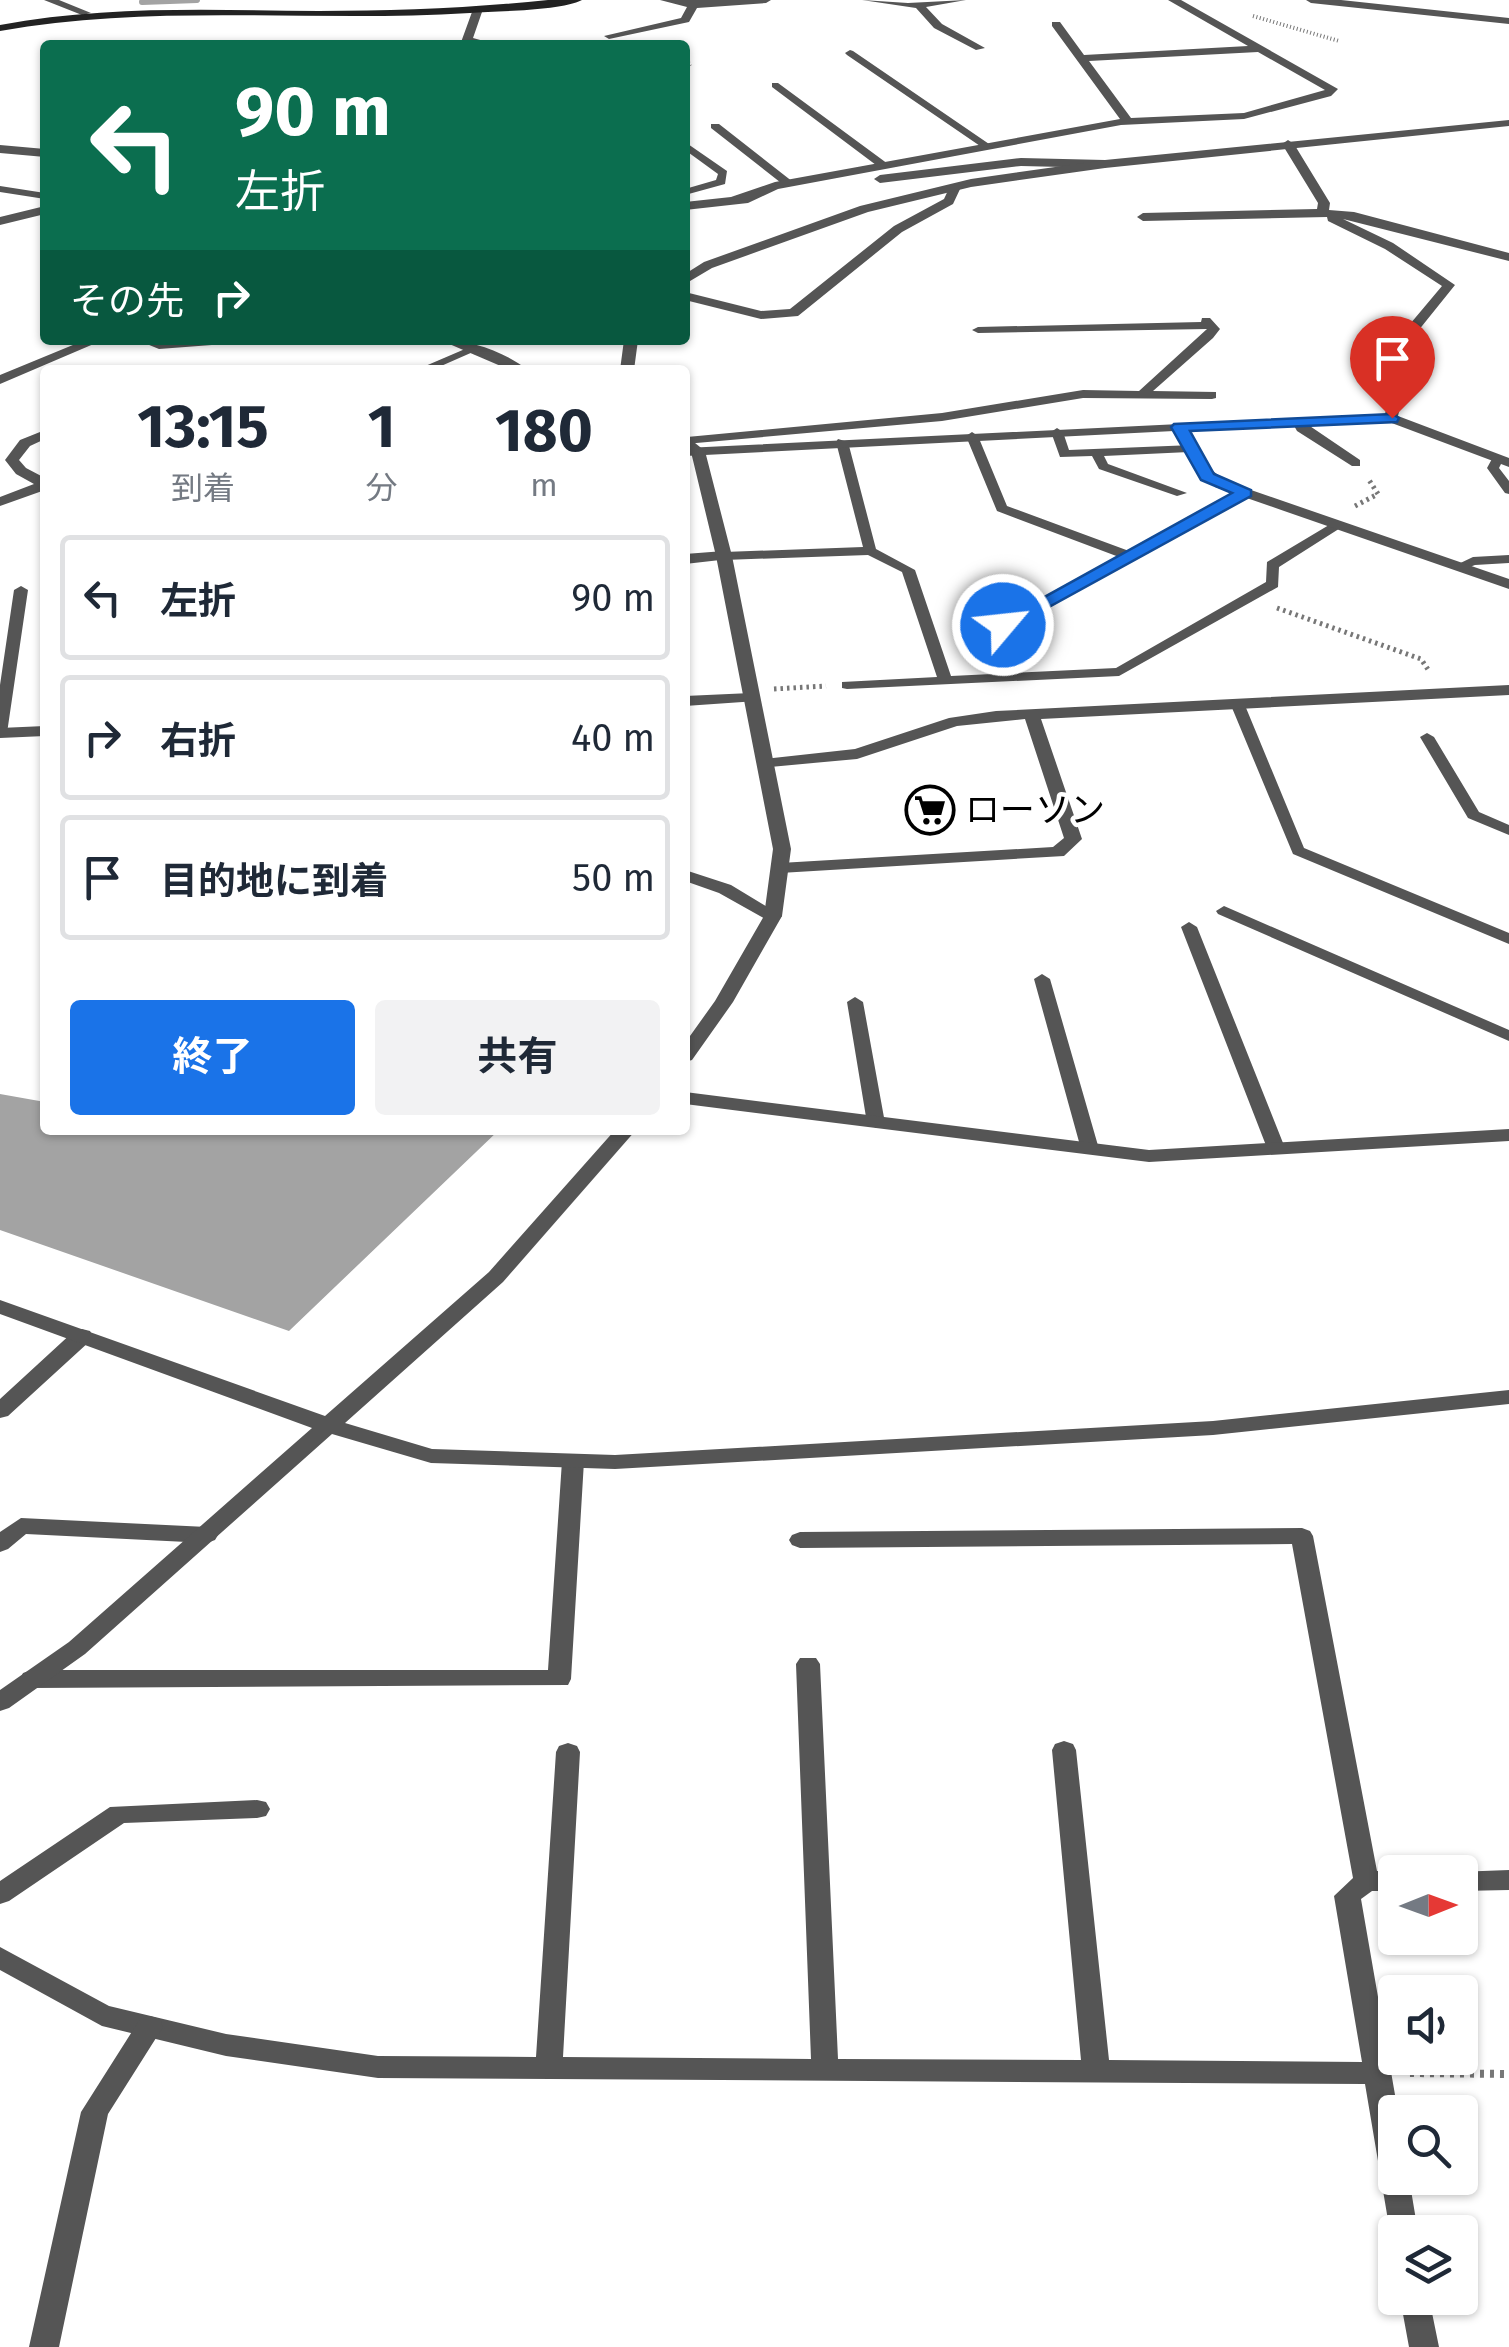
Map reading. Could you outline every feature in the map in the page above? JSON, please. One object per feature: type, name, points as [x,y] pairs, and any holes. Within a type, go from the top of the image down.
[{"type":"main road","points":[[0,28],[86,13],[476,12],[577,0]]},
{"type":"street","points":[[49,0],[86,13]]},
{"type":"street","points":[[665,0],[692,5],[766,0]]},
{"type":"street","points":[[866,0],[920,6],[961,0]]},
{"type":"street","points":[[1177,2],[1202,0]]},
{"type":"street","points":[[1311,0],[1509,21]]},
{"type":"street","points":[[734,200],[790,184],[1128,121],[1244,116],[1332,90],[1177,2]]},
{"type":"street","points":[[608,36],[685,20],[692,5]]},
{"type":"street","points":[[920,6],[922,14],[980,48]]},
{"type":"street","points":[[467,40],[476,12]]},
{"type":"street","points":[[1056,24],[1128,121]]},
{"type":"street","points":[[1082,58],[1260,48]]},
{"type":"street","points":[[690,277],[708,265],[864,208],[955,187],[1105,164],[1509,123]]},
{"type":"street","points":[[1288,144],[1324,204],[1323,213]]},
{"type":"street","points":[[0,150],[40,153]]},
{"type":"street","points":[[690,205],[997,164],[1105,164]]},
{"type":"street","points":[[690,297],[761,315],[793,313],[898,229],[949,202],[955,187]]},
{"type":"street","points":[[0,222],[40,211]]},
{"type":"street","points":[[1323,213],[1389,246],[1448,286],[1412,330],[1392,418]]},
{"type":"street","points":[[1143,217],[1323,213],[1354,216],[1509,257]]},
{"type":"street","points":[[0,380],[84,345]]},
{"type":"street","points":[[465,345],[511,365]]},
{"type":"street","points":[[690,446],[1392,418],[1503,462]]},
{"type":"street","points":[[1179,427],[1207,477],[1509,584]]},
{"type":"street","points":[[40,436],[25,442],[12,460],[40,481]]},
{"type":"street","points":[[690,452],[724,556],[782,849],[773,916],[724,1002],[690,1049]]},
{"type":"street","points":[[0,486],[40,483]]},
{"type":"street","points":[[0,502],[40,484]]},
{"type":"street","points":[[690,558],[724,556]]},
{"type":"street","points":[[764,764],[858,754],[954,721],[1509,690]]},
{"type":"street","points":[[690,700],[750,694]]},
{"type":"street","points":[[780,868],[1058,852],[1073,839],[1031,714]]},
{"type":"street","points":[[0,734],[40,731]]},
{"type":"street","points":[[690,876],[725,889],[773,916]]},
{"type":"street","points":[[690,1099],[1149,1156],[1509,1134]]},
{"type":"street","points":[[0,1702],[78,1648],[496,1277],[622,1135]]},
{"type":"street","points":[[0,1306],[330,1426],[431,1456],[635,1461],[1213,1428],[1509,1397]]},
{"type":"street","points":[[0,1411],[82,1336]]},
{"type":"street","points":[[32,1679],[559,1680],[573,1461]]},
{"type":"street","points":[[0,1544],[20,1526],[207,1535]]},
{"type":"street","points":[[800,1540],[1302,1536],[1366,1881]]},
{"type":"street","points":[[808,1664],[825,2070]]},
{"type":"street","points":[[1064,1750],[1096,2071]]},
{"type":"street","points":[[550,2068],[568,1752]]},
{"type":"street","points":[[0,1894],[119,1814],[257,1809]]},
{"type":"street","points":[[1478,1881],[1509,1880]]},
{"type":"street","points":[[1378,1881],[1366,1881],[1347,1896],[1401,2215]]},
{"type":"street","points":[[0,1957],[102,2014],[226,2046],[378,2068],[1376,2072]]},
{"type":"street","points":[[44,2347],[95,2112],[150,2027]]},
{"type":"street","points":[[1419,2315],[1424,2347]]},
{"type":"lane","points":[[850,53],[987,146]]},
{"type":"lane","points":[[775,84],[884,166]]},
{"type":"lane","points":[[715,126],[790,184]]},
{"type":"lane","points":[[690,149],[724,174],[722,182],[690,191]]},
{"type":"lane","points":[[0,189],[40,195]]},
{"type":"lane","points":[[978,330],[1206,320],[1214,329],[1209,336],[1141,394]]},
{"type":"lane","points":[[434,365],[476,348]]},
{"type":"lane","points":[[690,446],[942,417],[1083,394],[1212,395]]},
{"type":"lane","points":[[1298,422],[1301,428],[1356,463]]},
{"type":"lane","points":[[1057,432],[1064,454],[1189,448]]},
{"type":"lane","points":[[972,436],[1002,508],[1130,556]]},
{"type":"lane","points":[[842,442],[870,550]]},
{"type":"lane","points":[[1096,452],[1103,466],[1181,492]]},
{"type":"lane","points":[[1503,462],[1493,468],[1509,490]]},
{"type":"lane","points":[[1003,625],[1246,493]]},
{"type":"lane","points":[[848,685],[1118,672],[1273,584],[1272,564],[1333,523]]},
{"type":"lane","points":[[724,556],[870,550],[908,570],[946,680]]},
{"type":"lane","points":[[1459,567],[1473,561],[1509,559]]},
{"type":"lane","points":[[0,734],[21,590]]},
{"type":"lane","points":[[1237,703],[1298,851],[1509,938]]},
{"type":"lane","points":[[1427,736],[1473,815],[1509,830]]},
{"type":"lane","points":[[1224,910],[1509,1036]]},
{"type":"lane","points":[[1189,927],[1276,1148]]},
{"type":"lane","points":[[1042,978],[1090,1149]]},
{"type":"lane","points":[[855,1002],[876,1123]]},
{"type":"path","points":[[1238,10],[1339,40]]},
{"type":"path","points":[[1333,523],[1378,494],[1356,463]]},
{"type":"path","points":[[1248,598],[1421,659]]},
{"type":"path","points":[[750,694],[848,685]]},
{"type":"path","points":[[1376,2072],[1509,2074]]},
{"type":"shaded area","points":[[0,1094],[40,1101],[40,1135],[494,1135],[289,1331],[0,1230]]},
{"type":"waterway","points":[[142,2],[197,0]]},
{"type":"place","name":"ローソン","points":[[930,810]]},
{"type":"route","points":[[1003,625],[1246,493],[1207,477],[1179,427],[1392,418]]}]
